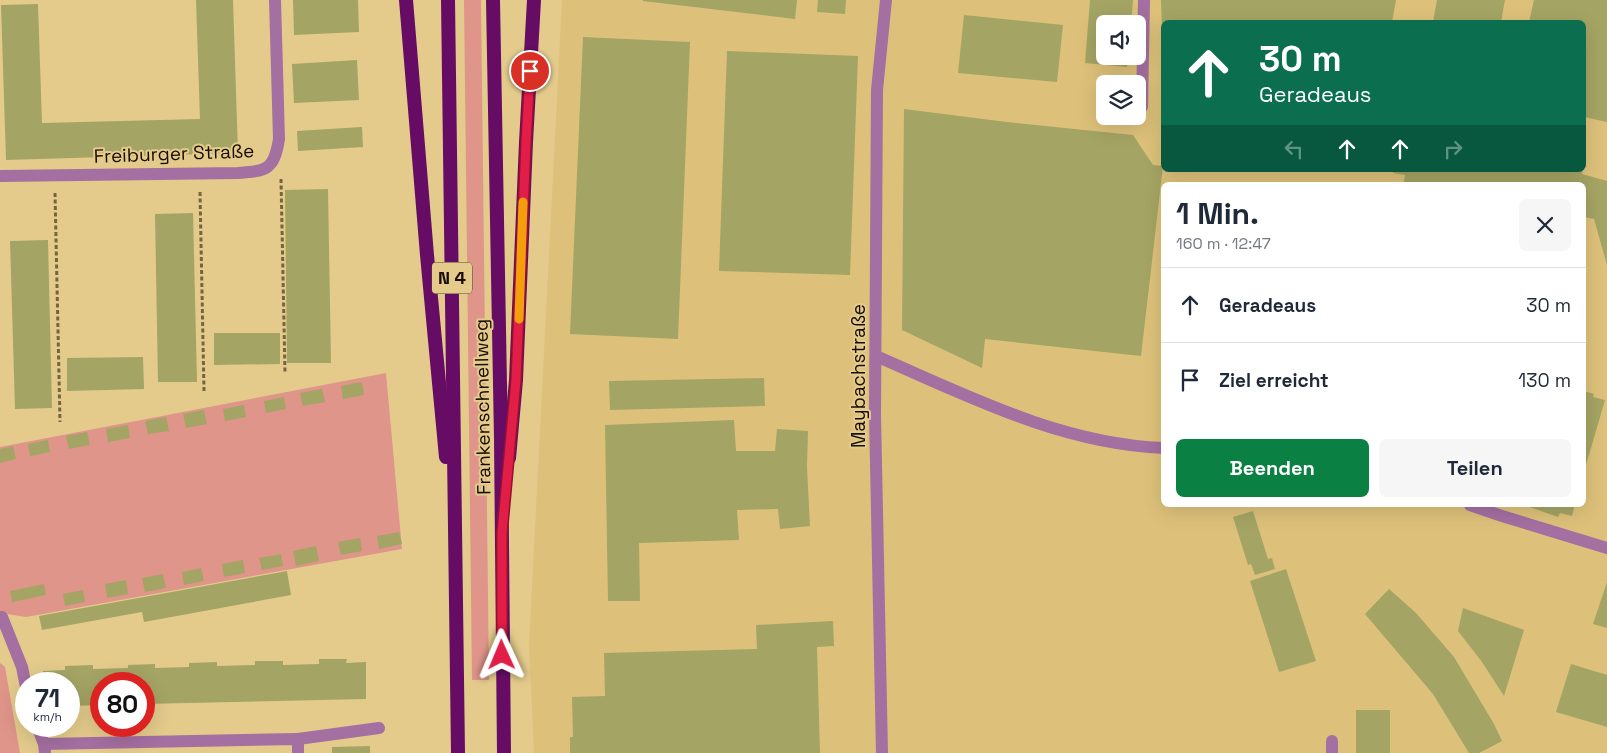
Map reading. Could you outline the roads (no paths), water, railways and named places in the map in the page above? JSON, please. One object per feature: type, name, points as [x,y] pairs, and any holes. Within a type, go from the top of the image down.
[{"type":"highway","points":[[406,0],[427,255],[456,555]]},
{"type":"highway","name":"Frankenschnellweg","points":[[448,0],[458,753]]},
{"type":"highway","name":"Frankenschnellweg","points":[[493,0],[504,753]]},
{"type":"highway","points":[[502,533],[516,380],[534,0]]},
{"type":"street","name":"Freiburger Straße","points":[[0,176],[259,172],[271,165],[279,139],[275,0]]},
{"type":"street","name":"Maybachstraße","points":[[882,753],[876,356],[878,90],[886,0]]},
{"type":"street","points":[[1143,75],[1144,0]]},
{"type":"street","points":[[876,356],[957,392],[1066,433],[1114,442],[1161,448]]},
{"type":"street","points":[[1476,507],[1607,548]]},
{"type":"street","points":[[1,618],[23,672]]},
{"type":"street","points":[[44,748],[298,740],[379,728]]},
{"type":"street","points":[[298,740],[298,753]]}]
